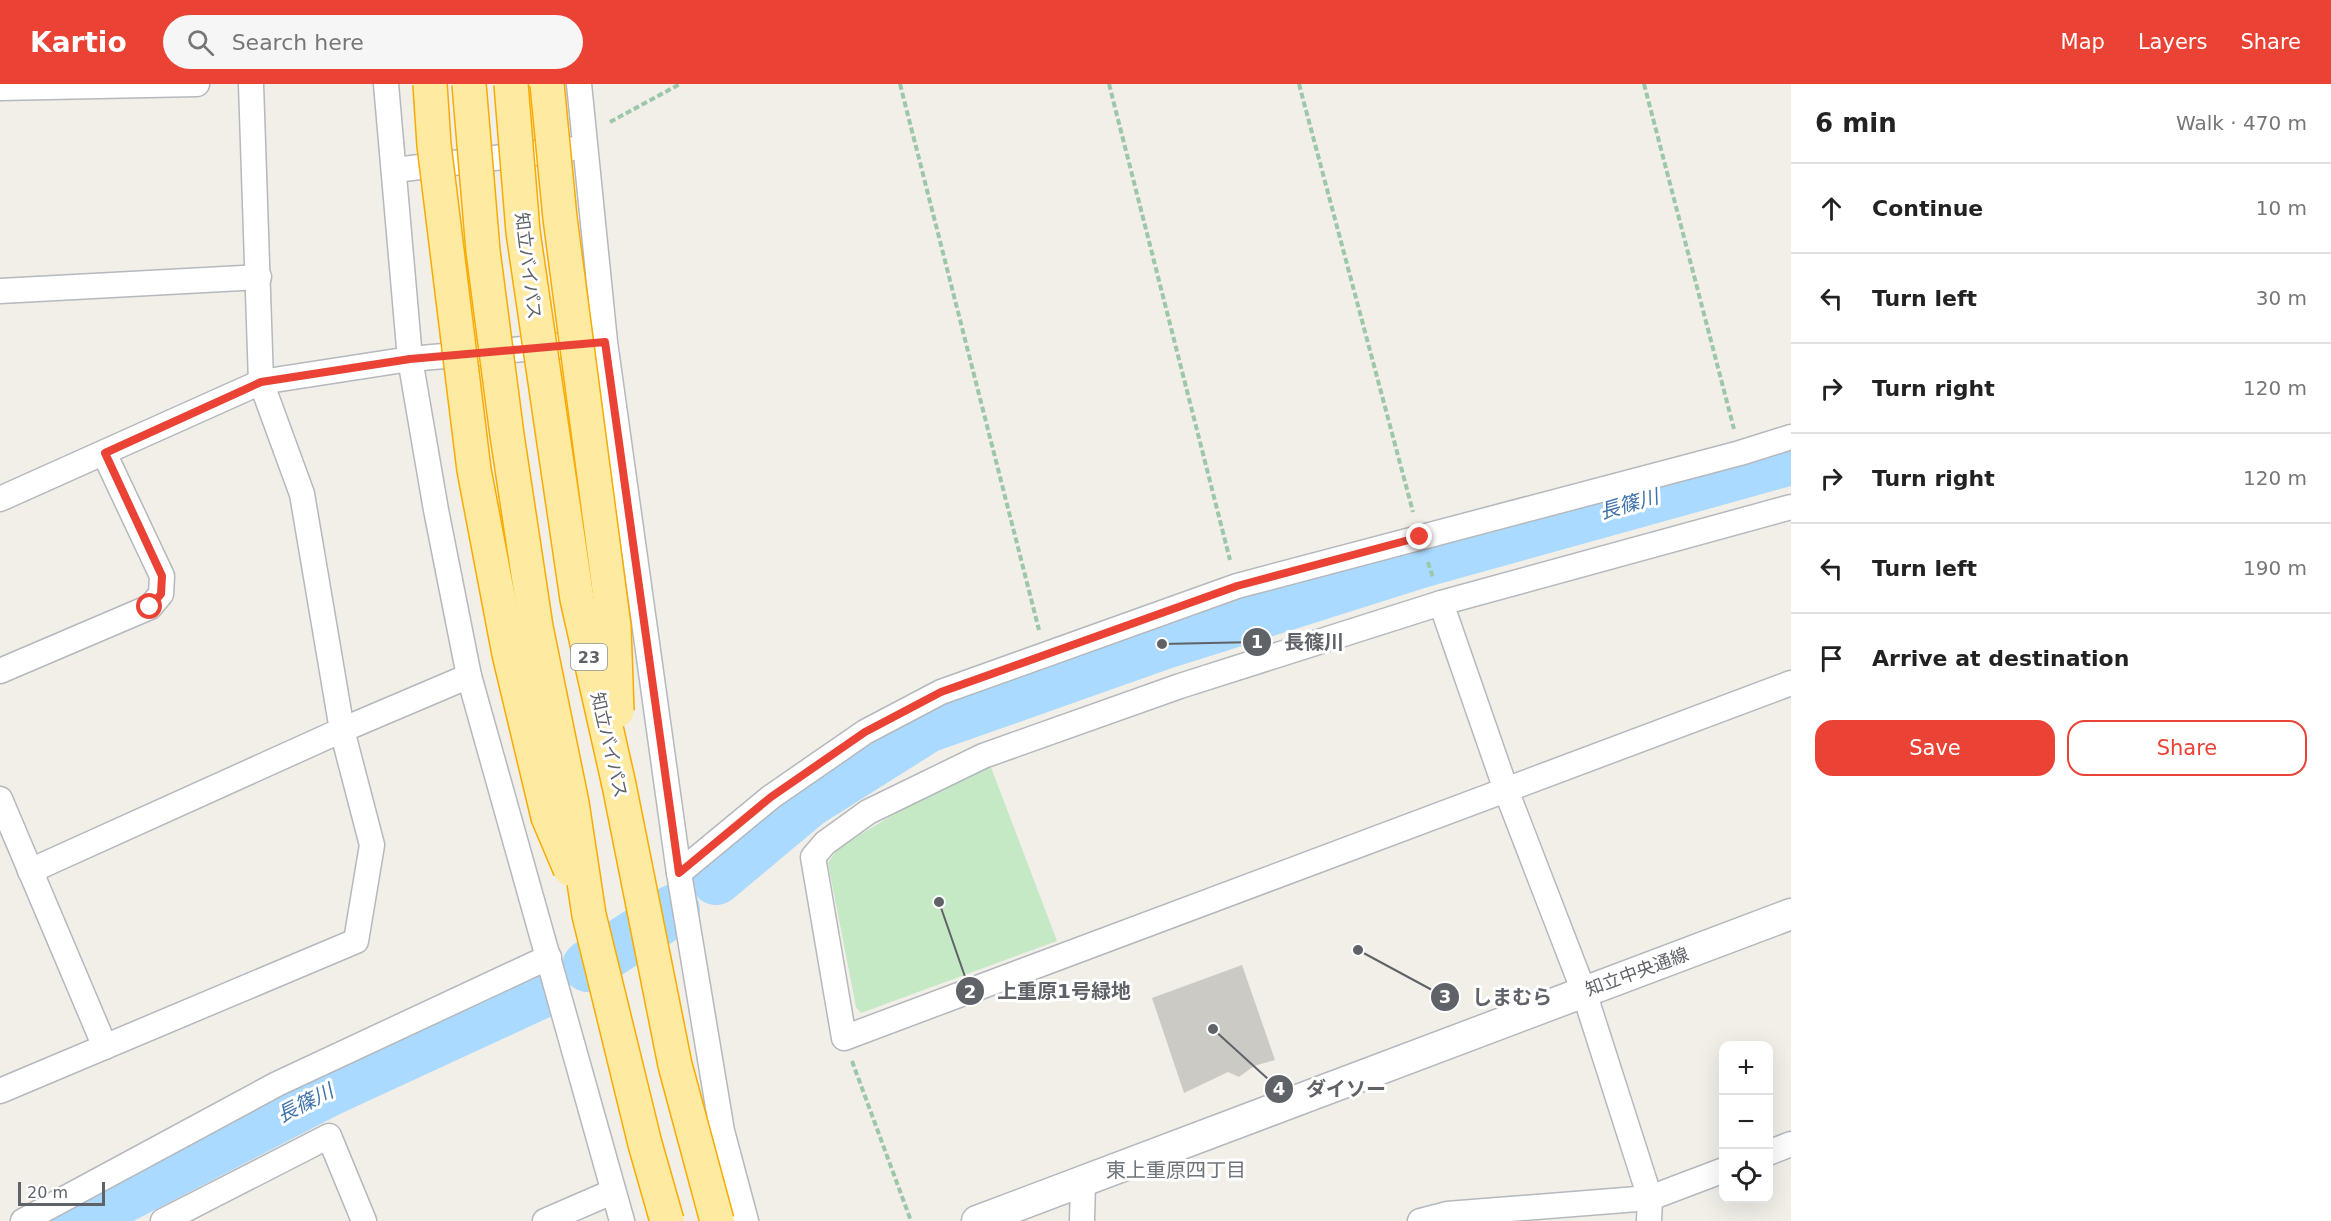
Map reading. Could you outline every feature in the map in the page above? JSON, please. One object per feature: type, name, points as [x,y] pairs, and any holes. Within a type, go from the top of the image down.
[{"type":"highway","points":[[430,84],[434,145],[472,458],[509,654],[548,817],[589,915]]},
{"type":"highway","name":"23","points":[[469,84],[483,251],[507,435],[536,627],[572,803],[589,915],[645,1144],[667,1221]]},
{"type":"highway","name":"知立バイパス","points":[[511,84],[523,232],[577,598],[619,785],[675,1065],[717,1221]]},
{"type":"highway","points":[[547,84],[560,218],[614,627],[619,785]]},
{"type":"street","points":[[0,88],[197,84]]},
{"type":"street","points":[[0,1091],[356,941],[372,845],[342,730],[302,494],[261,382],[251,84]]},
{"type":"street","points":[[386,84],[410,359],[436,510],[470,676],[612,1192],[622,1221]]},
{"type":"street","points":[[579,84],[605,342],[679,873],[722,1131],[746,1221]]},
{"type":"street","points":[[395,170],[584,148]]},
{"type":"street","points":[[0,291],[259,277]]},
{"type":"street","points":[[0,500],[261,382],[410,359],[605,342]]},
{"type":"street","points":[[679,873],[771,797],[865,732],[941,692],[1237,586],[1740,453],[1791,437]]},
{"type":"street","points":[[0,671],[150,607],[161,594],[162,576],[105,453]]},
{"type":"street","points":[[1791,507],[1441,603],[1180,686],[983,756],[868,812],[825,843],[813,857],[844,1038],[1791,683]]},
{"type":"street","points":[[1441,603],[1506,790],[1584,992],[1650,1209]]},
{"type":"street","points":[[30,871],[342,730],[470,676]]},
{"type":"street","points":[[0,799],[105,1047]]},
{"type":"street","name":"知立中央通線","points":[[977,1221],[1791,914]]},
{"type":"street","points":[[23,1221],[277,1084],[549,957]]},
{"type":"street","points":[[163,1221],[329,1136],[364,1221]]},
{"type":"street","points":[[1773,1151],[1791,1144]]},
{"type":"street","points":[[1420,1221],[1448,1217],[1650,1209],[1719,1173]]},
{"type":"street","points":[[1082,1221],[1083,1182]]},
{"type":"street","points":[[545,1221],[612,1192]]},
{"type":"path","points":[[584,148],[598,128],[680,84]]},
{"type":"path","points":[[900,84],[1046,655]]},
{"type":"path","points":[[1109,84],[1237,586]]},
{"type":"path","points":[[1299,84],[1420,537]]},
{"type":"path","points":[[1644,84],[1740,453]]},
{"type":"path","points":[[844,1038],[911,1221]]},
{"type":"green space","points":[[989,762],[1057,941],[861,1013],[856,1007],[828,863],[838,848]]},
{"type":"building","points":[[1242,965],[1275,1060],[1254,1066],[1239,1077],[1228,1072],[1184,1093],[1152,998]]},
{"type":"waterway","name":"長篠川","points":[[716,879],[808,802],[927,727],[1162,644],[1421,562],[1791,459]]},
{"type":"waterway","name":"長篠川","points":[[588,966],[674,910]]},
{"type":"waterway","name":"長篠川","points":[[77,1221],[328,1091],[538,994]]},
{"type":"place","name":"長篠川","points":[[1162,644]]},
{"type":"place","name":"上重原1号緑地","points":[[939,902]]},
{"type":"place","name":"しまむら","points":[[1358,950]]},
{"type":"place","name":"ダイソー","points":[[1213,1029]]},
{"type":"district","name":"東上重原四丁目","points":[[1176,1170]]},
{"type":"route","points":[[150,607],[161,594],[162,576],[105,453],[261,382],[410,359],[605,342],[656,693],[679,873],[771,797],[865,732],[941,692],[1237,586],[1420,537]]}]
